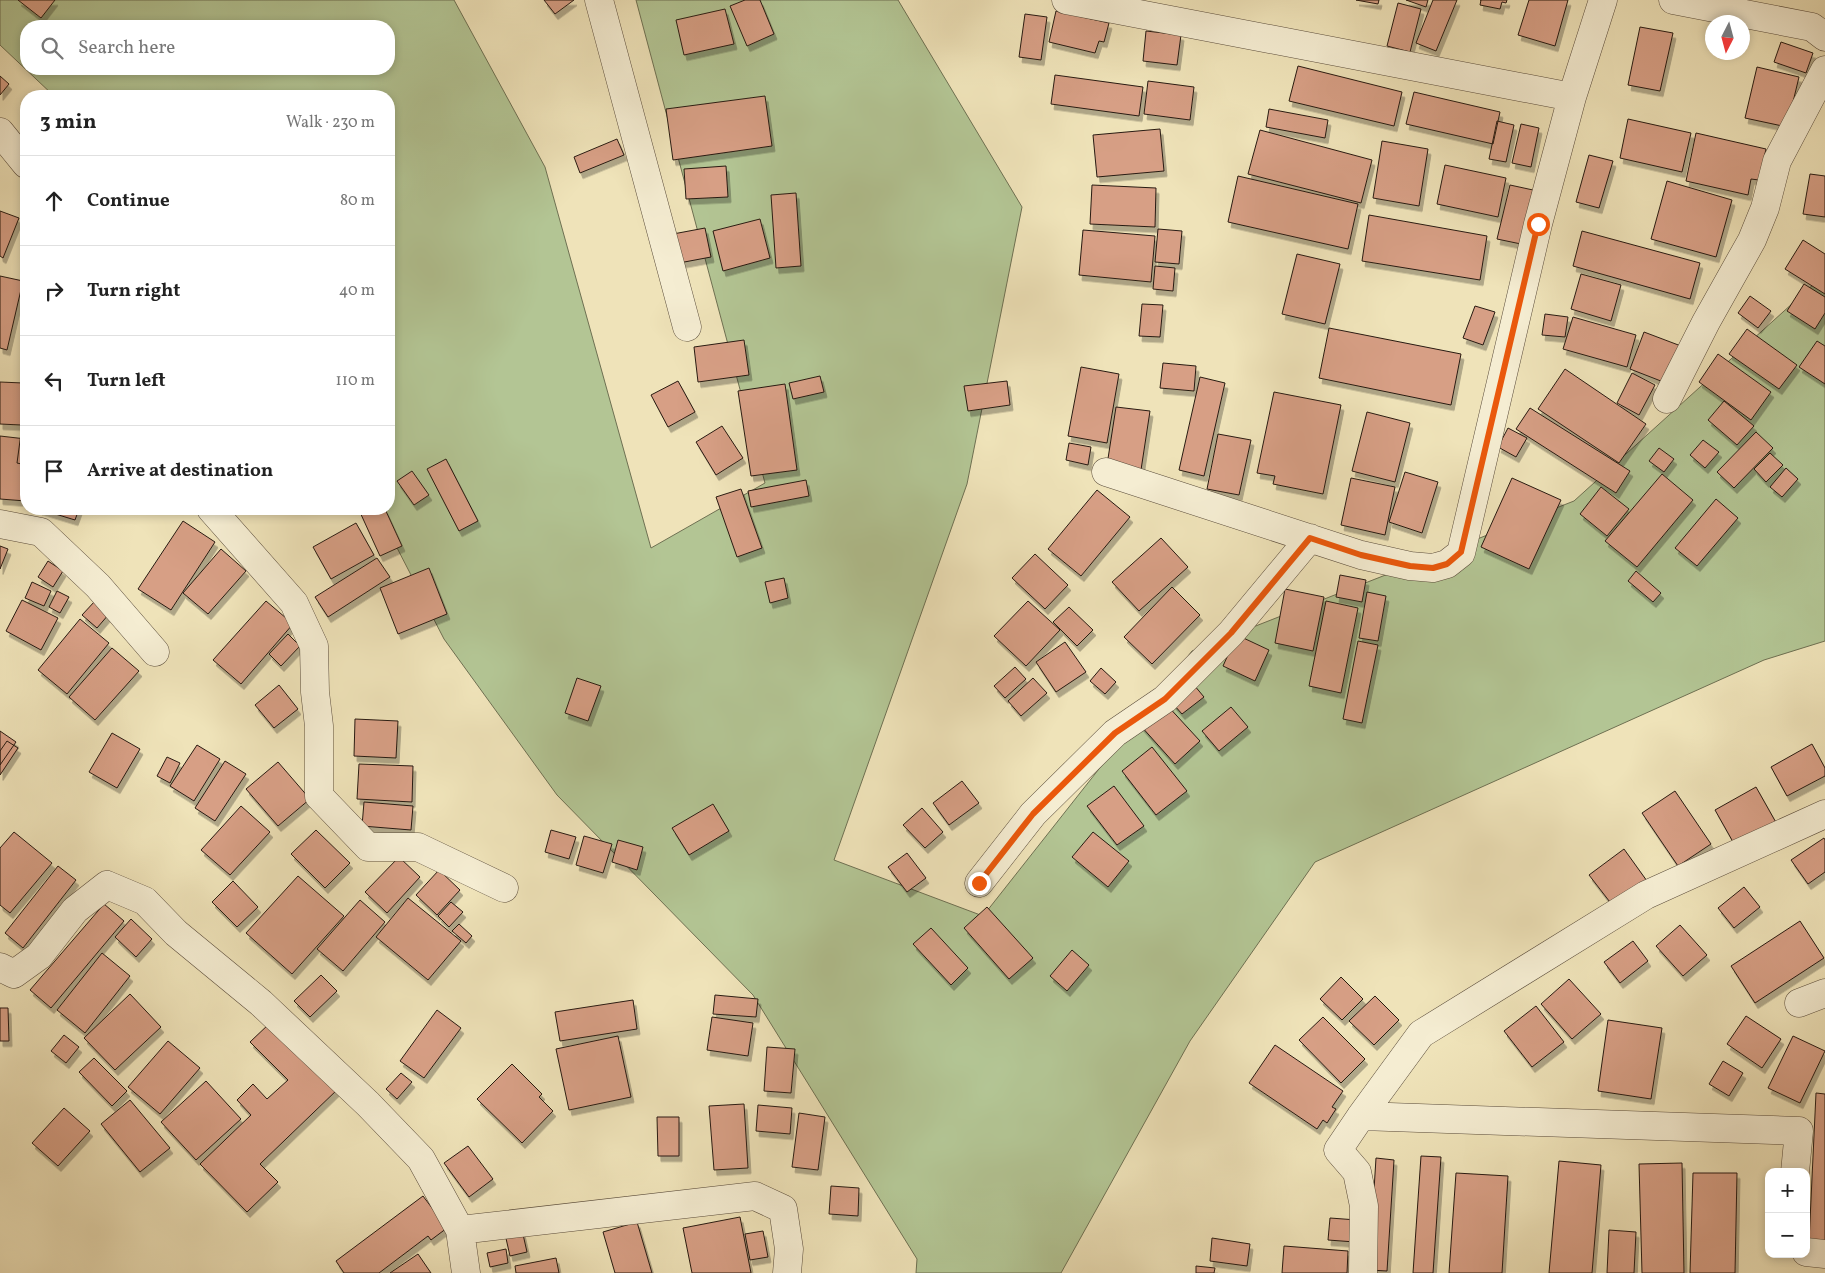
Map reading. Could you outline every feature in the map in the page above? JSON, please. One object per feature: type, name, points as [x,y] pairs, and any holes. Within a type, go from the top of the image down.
[{"type":"street","points":[[599,0],[687,327]]},
{"type":"street","points":[[1066,0],[1572,96]]},
{"type":"street","points":[[1106,472],[1361,555],[1410,566],[1433,568],[1447,564],[1461,552],[1538,224],[1572,96],[1603,0]]},
{"type":"street","points":[[1673,0],[1812,28],[1825,37]]},
{"type":"street","points":[[1668,399],[1706,322],[1752,240],[1765,208],[1777,161],[1825,70]]},
{"type":"street","points":[[0,132],[20,157]]},
{"type":"street","points":[[216,515],[294,603],[314,646],[315,692],[319,726],[319,796],[368,846],[418,848],[504,888]]},
{"type":"street","points":[[0,524],[41,532],[98,586],[155,652]]},
{"type":"street","points":[[979,883],[1033,814],[1115,733],[1165,699],[1231,633],[1310,538]]},
{"type":"street","points":[[1363,1273],[1364,1206],[1357,1172],[1338,1150],[1360,1116],[1421,1034],[1646,895],[1825,814]]},
{"type":"street","points":[[0,967],[14,974],[39,956],[76,910],[107,885],[145,901],[176,933],[261,1003],[368,1104],[421,1159],[460,1230],[466,1273]]},
{"type":"street","points":[[1799,1003],[1825,993]]},
{"type":"street","points":[[1360,1116],[1799,1131],[1794,1168]]},
{"type":"street","points":[[460,1230],[755,1196],[783,1209],[789,1249],[787,1273]]},
{"type":"street","points":[[1810,1252],[1825,1254]]},
{"type":"green space","points":[[0,0],[454,0],[545,167],[651,548],[765,483],[636,0],[898,0],[1022,207],[967,484],[834,860],[983,916],[1192,651],[1574,501],[1825,274],[1825,641],[1764,660],[1315,862],[1190,1041],[1061,1273],[916,1273],[917,1259],[753,995],[557,795],[444,639],[380,515],[395,515],[395,90],[48,90],[32,75],[395,75],[395,20],[20,20],[20,64],[0,45]]},
{"type":"building","points":[[18,0],[55,0],[41,18]]},
{"type":"building","points":[[544,0],[574,0],[555,14]]},
{"type":"building","points":[[745,0],[760,0],[774,34],[747,46],[730,6]]},
{"type":"building","points":[[1356,0],[1379,0],[1378,4]]},
{"type":"building","points":[[1406,0],[1428,0],[1426,7]]},
{"type":"building","points":[[1433,0],[1457,0],[1436,51],[1416,43]]},
{"type":"building","points":[[1481,0],[1507,0],[1506,3],[1502,2],[1500,9],[1480,5]]},
{"type":"building","points":[[1529,0],[1568,0],[1555,46],[1518,35]]},
{"type":"building","points":[[1398,3],[1421,9],[1410,52],[1387,46]]},
{"type":"building","points":[[725,9],[734,44],[684,55],[676,20]]},
{"type":"building","points":[[1056,11],[1109,23],[1104,42],[1099,41],[1095,53],[1049,42]]},
{"type":"building","points":[[1025,14],[1047,17],[1041,60],[1019,57]]},
{"type":"building","points":[[1640,27],[1673,33],[1660,91],[1628,85]]},
{"type":"building","points":[[1146,31],[1181,35],[1177,65],[1143,61]]},
{"type":"building","points":[[1781,42],[1813,53],[1806,73],[1774,62]]},
{"type":"building","points":[[1298,66],[1402,92],[1394,126],[1289,101]]},
{"type":"building","points":[[1757,67],[1799,77],[1787,127],[1745,118]]},
{"type":"building","points":[[1055,75],[1143,87],[1139,116],[1051,104]]},
{"type":"building","points":[[0,76],[9,84],[0,95]]},
{"type":"building","points":[[1148,81],[1194,87],[1190,120],[1144,114]]},
{"type":"building","points":[[1414,92],[1500,112],[1493,144],[1406,124]]},
{"type":"building","points":[[765,96],[772,146],[673,160],[666,109]]},
{"type":"building","points":[[1269,109],[1328,120],[1325,138],[1266,127]]},
{"type":"building","points":[[1628,119],[1691,133],[1682,172],[1620,158]]},
{"type":"building","points":[[1497,121],[1514,125],[1506,162],[1489,159]]},
{"type":"building","points":[[1521,124],[1539,128],[1531,167],[1512,163]]},
{"type":"building","points":[[1160,129],[1164,171],[1097,177],[1093,135]]},
{"type":"building","points":[[1260,130],[1372,160],[1361,203],[1248,174]]},
{"type":"building","points":[[1696,133],[1766,149],[1759,180],[1751,179],[1748,195],[1686,181]]},
{"type":"building","points":[[617,139],[624,155],[580,173],[574,157]]},
{"type":"building","points":[[1382,141],[1428,149],[1419,206],[1373,198]]},
{"type":"building","points":[[1589,155],[1613,161],[1599,208],[1576,202]]},
{"type":"building","points":[[1445,165],[1506,178],[1498,217],[1437,204]]},
{"type":"building","points":[[726,166],[728,197],[686,199],[684,169]]},
{"type":"building","points":[[1810,174],[1825,176],[1825,217],[1803,214]]},
{"type":"building","points":[[1238,176],[1358,204],[1348,249],[1228,222]]},
{"type":"building","points":[[1667,181],[1732,200],[1716,257],[1651,239]]},
{"type":"building","points":[[1092,185],[1156,188],[1155,227],[1090,224]]},
{"type":"building","points":[[1510,185],[1533,190],[1521,244],[1497,239]]},
{"type":"building","points":[[796,193],[801,266],[776,268],[771,195]]},
{"type":"building","points":[[0,211],[19,218],[3,258],[0,256]]},
{"type":"building","points":[[1369,215],[1487,236],[1480,280],[1362,261]]},
{"type":"building","points":[[760,219],[770,258],[723,271],[713,231]]},
{"type":"building","points":[[705,228],[711,257],[679,263],[673,234]]},
{"type":"building","points":[[1158,229],[1182,231],[1179,264],[1155,262]]},
{"type":"building","points":[[1083,230],[1155,236],[1151,282],[1079,275]]},
{"type":"building","points":[[1582,231],[1700,263],[1690,299],[1573,266]]},
{"type":"building","points":[[1803,240],[1825,254],[1825,294],[1785,269]]},
{"type":"building","points":[[1297,254],[1340,264],[1325,324],[1282,314]]},
{"type":"building","points":[[1155,266],[1175,268],[1173,291],[1153,289]]},
{"type":"building","points":[[1581,274],[1621,285],[1611,321],[1571,309]]},
{"type":"building","points":[[0,276],[20,280],[20,294],[7,350],[0,348]]},
{"type":"building","points":[[1804,284],[1825,297],[1825,313],[1815,329],[1787,311]]},
{"type":"building","points":[[1750,296],[1771,311],[1758,328],[1738,313]]},
{"type":"building","points":[[1142,304],[1163,305],[1160,337],[1139,336]]},
{"type":"building","points":[[1475,306],[1495,312],[1483,345],[1463,338]]},
{"type":"building","points":[[1545,314],[1568,317],[1565,337],[1542,335]]},
{"type":"building","points":[[1573,317],[1636,335],[1627,367],[1563,349]]},
{"type":"building","points":[[1329,328],[1461,354],[1451,405],[1319,378]]},
{"type":"building","points":[[1747,329],[1797,365],[1779,389],[1729,354]]},
{"type":"building","points":[[1644,332],[1681,346],[1666,383],[1630,369]]},
{"type":"building","points":[[744,340],[749,375],[698,382],[694,347]]},
{"type":"building","points":[[1817,341],[1825,346],[1825,384],[1799,367]]},
{"type":"building","points":[[1718,354],[1771,392],[1751,420],[1699,382]]},
{"type":"building","points":[[1163,363],[1196,366],[1194,391],[1160,388]]},
{"type":"building","points":[[1081,367],[1119,374],[1107,443],[1068,436]]},
{"type":"building","points":[[1565,369],[1646,424],[1619,463],[1538,409]]},
{"type":"building","points":[[1632,373],[1655,385],[1639,415],[1617,403]]},
{"type":"building","points":[[820,376],[824,392],[793,399],[789,383]]},
{"type":"building","points":[[1200,377],[1225,383],[1204,476],[1179,470]]},
{"type":"building","points":[[678,381],[695,412],[668,427],[651,395]]},
{"type":"building","points":[[1007,381],[1010,405],[968,411],[964,386]]},
{"type":"building","points":[[0,382],[20,383],[20,425],[0,424]]},
{"type":"building","points":[[785,384],[797,470],[751,476],[738,391]]},
{"type":"building","points":[[1274,392],[1341,405],[1323,494],[1273,484],[1275,476],[1257,473]]},
{"type":"building","points":[[1724,401],[1754,426],[1737,445],[1708,420]]},
{"type":"building","points":[[1116,407],[1150,411],[1141,470],[1107,465]]},
{"type":"building","points":[[1530,408],[1630,471],[1616,493],[1516,429]]},
{"type":"building","points":[[1367,412],[1410,423],[1395,482],[1352,471]]},
{"type":"building","points":[[722,426],[743,458],[716,475],[696,442]]},
{"type":"building","points":[[1508,428],[1527,438],[1516,457],[1498,447]]},
{"type":"building","points":[[1756,432],[1773,448],[1734,488],[1717,472]]},
{"type":"building","points":[[1218,434],[1251,440],[1239,495],[1207,489]]},
{"type":"building","points":[[0,436],[20,438],[20,501],[0,499]]},
{"type":"building","points":[[1703,440],[1719,452],[1705,468],[1690,455]]},
{"type":"building","points":[[20,441],[20,464],[17,463]]},
{"type":"building","points":[[1069,443],[1091,447],[1088,465],[1066,460]]},
{"type":"building","points":[[1659,448],[1674,459],[1664,472],[1649,461]]},
{"type":"building","points":[[1770,453],[1783,465],[1766,482],[1754,469]]},
{"type":"building","points":[[446,459],[478,521],[459,531],[427,469]]},
{"type":"building","points":[[1786,468],[1798,479],[1782,497],[1770,487]]},
{"type":"building","points":[[412,471],[429,495],[414,505],[397,481]]},
{"type":"building","points":[[1405,472],[1438,482],[1422,533],[1389,522]]},
{"type":"building","points":[[1662,474],[1693,500],[1637,567],[1605,541]]},
{"type":"building","points":[[1351,478],[1395,487],[1385,535],[1341,525]]},
{"type":"building","points":[[1512,478],[1561,500],[1529,569],[1481,547]]},
{"type":"building","points":[[806,480],[809,496],[751,507],[748,491]]},
{"type":"building","points":[[1601,487],[1629,509],[1607,536],[1580,514]]},
{"type":"building","points":[[741,489],[762,548],[737,557],[716,497]]},
{"type":"building","points":[[1097,490],[1130,517],[1081,576],[1048,549]]},
{"type":"building","points":[[1716,499],[1738,518],[1697,566],[1675,548]]},
{"type":"building","points":[[59,515],[77,515],[75,520]]},
{"type":"building","points":[[361,515],[388,515],[402,546],[380,556]]},
{"type":"building","points":[[183,521],[215,542],[171,610],[138,589]]},
{"type":"building","points":[[356,523],[374,555],[331,579],[313,547]]},
{"type":"building","points":[[1161,538],[1188,567],[1139,611],[1112,582]]},
{"type":"building","points":[[0,546],[8,549],[0,569]]},
{"type":"building","points":[[221,549],[246,571],[208,614],[183,593]]},
{"type":"building","points":[[1035,554],[1068,585],[1045,609],[1012,578]]},
{"type":"building","points":[[377,558],[390,577],[328,617],[315,597]]},
{"type":"building","points":[[48,561],[63,571],[53,587],[38,577]]},
{"type":"building","points":[[429,568],[447,614],[398,634],[380,588]]},
{"type":"building","points":[[1636,571],[1661,593],[1653,602],[1628,581]]},
{"type":"building","points":[[1340,575],[1366,580],[1362,602],[1336,597]]},
{"type":"building","points":[[784,578],[788,598],[770,603],[765,582]]},
{"type":"building","points":[[32,582],[51,591],[44,606],[25,598]]},
{"type":"building","points":[[1172,587],[1200,615],[1152,664],[1124,637]]},
{"type":"building","points":[[1285,589],[1324,597],[1313,651],[1275,643]]},
{"type":"building","points":[[57,591],[69,597],[60,613],[49,607]]},
{"type":"building","points":[[1367,592],[1386,596],[1378,641],[1359,638]]},
{"type":"building","points":[[22,600],[58,618],[41,650],[6,631]]},
{"type":"building","points":[[95,601],[109,614],[97,628],[82,615]]},
{"type":"building","points":[[266,601],[293,624],[241,684],[213,660]]},
{"type":"building","points":[[1028,601],[1060,630],[1026,666],[994,636]]},
{"type":"building","points":[[1326,601],[1358,608],[1341,693],[1309,686]]},
{"type":"building","points":[[1069,607],[1093,630],[1077,646],[1053,622]]},
{"type":"building","points":[[80,619],[109,643],[67,694],[38,670]]},
{"type":"building","points":[[288,634],[300,646],[281,666],[269,654]]},
{"type":"building","points":[[1237,635],[1269,650],[1255,681],[1223,666]]},
{"type":"building","points":[[1358,641],[1378,645],[1362,723],[1343,719]]},
{"type":"building","points":[[1065,642],[1086,672],[1056,692],[1036,662]]},
{"type":"building","points":[[112,648],[139,671],[95,720],[69,697]]},
{"type":"building","points":[[1015,667],[1026,679],[1005,698],[994,686]]},
{"type":"building","points":[[1101,668],[1116,682],[1105,694],[1090,681]]},
{"type":"building","points":[[577,678],[601,686],[588,721],[565,713]]},
{"type":"building","points":[[1033,678],[1047,693],[1021,716],[1008,701]]},
{"type":"building","points":[[1189,679],[1204,697],[1182,714],[1167,697]]},
{"type":"building","points":[[279,685],[298,709],[274,728],[255,705]]},
{"type":"building","points":[[1165,703],[1200,741],[1175,764],[1140,725]]},
{"type":"building","points":[[1231,707],[1248,727],[1219,751],[1202,731]]},
{"type":"building","points":[[355,719],[398,721],[396,758],[354,756]]},
{"type":"building","points":[[0,731],[16,742],[0,765]]},
{"type":"building","points":[[112,733],[140,749],[117,788],[89,772]]},
{"type":"building","points":[[7,741],[18,748],[0,775],[0,751]]},
{"type":"building","points":[[1812,744],[1825,768],[1825,776],[1787,796],[1771,767]]},
{"type":"building","points":[[197,745],[220,759],[194,801],[170,786]]},
{"type":"building","points":[[1152,747],[1187,791],[1156,815],[1122,771]]},
{"type":"building","points":[[167,757],[180,763],[170,783],[157,776]]},
{"type":"building","points":[[225,761],[246,774],[215,821],[195,808]]},
{"type":"building","points":[[278,762],[310,799],[278,826],[246,789]]},
{"type":"building","points":[[359,764],[413,766],[412,802],[357,799]]},
{"type":"building","points":[[962,781],[979,803],[949,825],[933,803]]},
{"type":"building","points":[[1114,786],[1144,826],[1117,845],[1087,806]]},
{"type":"building","points":[[1756,787],[1778,826],[1737,849],[1715,810]]},
{"type":"building","points":[[1675,791],[1711,844],[1678,866],[1642,813]]},
{"type":"building","points":[[364,802],[413,806],[411,830],[362,826]]},
{"type":"building","points":[[713,804],[729,831],[689,855],[672,828]]},
{"type":"building","points":[[241,806],[270,832],[230,875],[201,850]]},
{"type":"building","points":[[922,808],[943,832],[925,848],[903,825]]},
{"type":"building","points":[[316,830],[350,863],[325,888],[291,854]]},
{"type":"building","points":[[551,830],[576,837],[569,859],[545,852]]},
{"type":"building","points":[[14,832],[52,863],[10,913],[0,905],[0,848]]},
{"type":"building","points":[[1093,832],[1129,861],[1108,887],[1072,857]]},
{"type":"building","points":[[584,836],[612,844],[603,873],[576,865]]},
{"type":"building","points":[[1824,838],[1825,872],[1808,884],[1791,860]]},
{"type":"building","points":[[618,840],[643,847],[637,870],[612,862]]},
{"type":"building","points":[[1624,849],[1647,881],[1613,906],[1589,875]]},
{"type":"building","points":[[907,853],[926,878],[907,892],[888,867]]},
{"type":"building","points":[[399,857],[420,877],[387,913],[365,892]]},
{"type":"building","points":[[58,866],[76,880],[23,948],[5,933]]},
{"type":"building","points":[[439,870],[460,890],[437,915],[416,895]]},
{"type":"building","points":[[298,876],[344,916],[292,974],[246,933]]},
{"type":"building","points":[[233,881],[258,907],[237,927],[212,902]]},
{"type":"building","points":[[1744,887],[1760,907],[1734,928],[1718,908]]},
{"type":"building","points":[[408,898],[461,941],[428,980],[376,937]]},
{"type":"building","points":[[360,900],[385,922],[343,971],[317,949]]},
{"type":"building","points":[[451,902],[463,912],[449,927],[438,916]]},
{"type":"building","points":[[104,904],[124,921],[51,1008],[30,990]]},
{"type":"building","points":[[987,907],[1033,958],[1009,979],[964,928]]},
{"type":"building","points":[[131,919],[152,939],[136,957],[115,937]]},
{"type":"building","points":[[1800,921],[1824,958],[1755,1003],[1731,966]]},
{"type":"building","points":[[459,924],[472,936],[466,943],[452,931]]},
{"type":"building","points":[[1680,925],[1707,955],[1683,976],[1656,946]]},
{"type":"building","points":[[931,928],[968,968],[951,985],[913,944]]},
{"type":"building","points":[[1633,941],[1648,961],[1620,983],[1604,962]]},
{"type":"building","points":[[1072,950],[1089,965],[1067,991],[1050,976]]},
{"type":"building","points":[[102,953],[130,976],[85,1033],[57,1010]]},
{"type":"building","points":[[321,975],[337,991],[310,1017],[294,1001]]},
{"type":"building","points":[[1341,977],[1363,999],[1342,1020],[1320,999]]},
{"type":"building","points":[[1569,979],[1601,1014],[1572,1039],[1541,1004]]},
{"type":"building","points":[[130,994],[161,1027],[115,1070],[84,1038]]},
{"type":"building","points":[[715,995],[758,999],[756,1017],[713,1014]]},
{"type":"building","points":[[1375,996],[1399,1020],[1374,1045],[1349,1021]]},
{"type":"building","points":[[633,1000],[637,1029],[560,1041],[555,1012]]},
{"type":"building","points":[[1536,1006],[1564,1042],[1532,1067],[1504,1031]]},
{"type":"building","points":[[0,1008],[8,1008],[9,1041],[0,1041]]},
{"type":"building","points":[[437,1010],[461,1028],[424,1078],[400,1061]]},
{"type":"building","points":[[1746,1016],[1781,1039],[1762,1068],[1727,1044]]},
{"type":"building","points":[[712,1017],[753,1023],[748,1056],[707,1050]]},
{"type":"building","points":[[1323,1017],[1365,1059],[1341,1083],[1299,1040]]},
{"type":"building","points":[[1608,1020],[1662,1028],[1651,1099],[1598,1091]]},
{"type":"building","points":[[270,1023],[339,1088],[260,1164],[278,1182],[247,1212],[200,1164],[251,1115],[237,1100],[253,1084],[267,1099],[288,1080],[250,1042]]},
{"type":"building","points":[[64,1035],[79,1047],[66,1063],[51,1051]]},
{"type":"building","points":[[618,1036],[631,1097],[569,1110],[556,1049]]},
{"type":"building","points":[[1793,1036],[1825,1051],[1800,1103],[1768,1088]]},
{"type":"building","points":[[168,1041],[200,1068],[160,1114],[128,1087]]},
{"type":"building","points":[[1275,1045],[1343,1091],[1332,1107],[1336,1109],[1327,1123],[1323,1120],[1317,1129],[1249,1083]]},
{"type":"building","points":[[767,1047],[795,1049],[791,1093],[764,1091]]},
{"type":"building","points":[[94,1058],[127,1091],[112,1106],[79,1072]]},
{"type":"building","points":[[1723,1061],[1743,1073],[1729,1096],[1709,1084]]},
{"type":"building","points":[[512,1064],[542,1094],[539,1097],[553,1111],[522,1143],[477,1099]]},
{"type":"building","points":[[401,1073],[412,1082],[397,1099],[386,1089]]},
{"type":"building","points":[[206,1081],[241,1119],[196,1160],[161,1122]]},
{"type":"building","points":[[1816,1093],[1825,1094],[1825,1243],[1810,1242]]},
{"type":"building","points":[[130,1100],[170,1148],[140,1172],[101,1124]]},
{"type":"building","points":[[744,1104],[748,1168],[714,1170],[709,1106]]},
{"type":"building","points":[[758,1105],[792,1108],[790,1134],[756,1131]]},
{"type":"building","points":[[64,1108],[90,1131],[58,1166],[32,1143]]},
{"type":"building","points":[[799,1113],[825,1117],[818,1170],[792,1167]]},
{"type":"building","points":[[657,1117],[679,1117],[679,1156],[658,1156]]},
{"type":"building","points":[[468,1146],[493,1179],[469,1197],[444,1163]]},
{"type":"building","points":[[1421,1156],[1441,1157],[1433,1273],[1413,1273]]},
{"type":"building","points":[[1376,1158],[1394,1160],[1387,1271],[1369,1270]]},
{"type":"building","points":[[1559,1161],[1601,1165],[1592,1273],[1549,1273]]},
{"type":"building","points":[[1682,1163],[1684,1273],[1642,1273],[1639,1164]]},
{"type":"building","points":[[1456,1173],[1508,1176],[1502,1273],[1449,1273]]},
{"type":"building","points":[[1693,1173],[1737,1173],[1735,1273],[1690,1273]]},
{"type":"building","points":[[831,1186],[859,1188],[858,1216],[829,1214]]},
{"type":"building","points":[[423,1196],[447,1228],[431,1240],[428,1236],[379,1273],[344,1273],[336,1261]]},
{"type":"building","points":[[740,1217],[751,1273],[692,1273],[683,1228]]},
{"type":"building","points":[[1330,1218],[1357,1220],[1355,1242],[1328,1240]]},
{"type":"building","points":[[637,1222],[652,1273],[615,1273],[603,1232]]},
{"type":"building","points":[[522,1230],[527,1252],[510,1256],[505,1234]]},
{"type":"building","points":[[1609,1230],[1636,1232],[1634,1273],[1607,1273]]},
{"type":"building","points":[[763,1231],[768,1257],[750,1260],[745,1234]]},
{"type":"building","points":[[1212,1238],[1250,1244],[1247,1266],[1210,1261]]},
{"type":"building","points":[[1284,1246],[1348,1251],[1347,1273],[1282,1273]]},
{"type":"building","points":[[506,1249],[508,1263],[490,1267],[487,1253]]},
{"type":"building","points":[[418,1254],[431,1273],[390,1273]]},
{"type":"building","points":[[556,1258],[559,1273],[516,1273],[515,1266]]},
{"type":"building","points":[[1196,1266],[1215,1268],[1214,1273],[1196,1273]]},
{"type":"route","points":[[979,883],[1033,814],[1115,733],[1165,699],[1231,633],[1310,538],[1361,555],[1410,566],[1433,568],[1447,564],[1461,552],[1538,224]]}]
